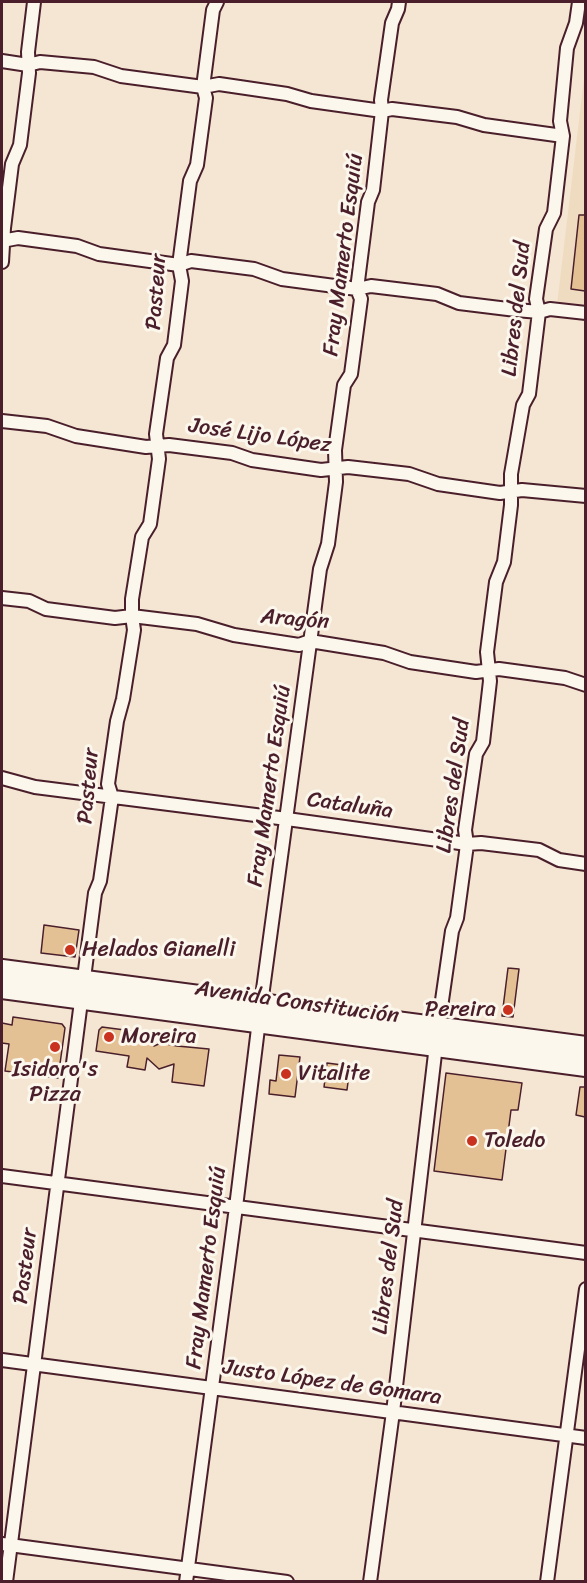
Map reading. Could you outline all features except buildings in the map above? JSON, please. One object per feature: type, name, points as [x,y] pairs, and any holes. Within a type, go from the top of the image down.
[{"type":"main road","name":"Avenida Constitución","points":[[2,970],[82,990]]},
{"type":"main road","name":"Avenida Constitución","points":[[2,988],[82,990],[260,1013],[437,1037],[585,1066]]},
{"type":"main road","name":"Avenida Constitución","points":[[437,1037],[585,1047]]},
{"type":"street","points":[[2,262],[2,241],[12,164],[20,145],[29,73],[28,52],[34,2]]},
{"type":"street","name":"Pasteur","points":[[6,1581],[6,1544],[34,1364],[95,893],[100,881],[112,797],[108,783],[134,630],[132,599],[142,537],[150,524],[159,459],[156,434],[167,358],[174,345],[182,281],[179,265],[190,181],[197,165],[206,98],[202,87],[213,10],[217,2]]},
{"type":"street","name":"Fray Mamerto Esquiú","points":[[186,1581],[310,641],[320,568],[328,544],[336,482],[335,450],[344,385],[351,374],[361,299],[357,289],[368,202],[373,190],[382,111],[381,100],[392,22],[399,2]]},
{"type":"street","name":"Libres del Sud","points":[[370,1581],[393,1412],[437,1037],[452,932],[457,918],[466,844],[465,830],[476,754],[483,742],[490,681],[487,652],[496,582],[504,562],[511,505],[511,474],[523,405],[529,394],[539,312],[536,299],[546,229],[554,213],[563,136],[560,121],[567,48],[576,23],[579,2]]},
{"type":"street","points":[[2,61],[28,65],[40,62],[94,67],[121,76],[202,87],[219,84],[382,111],[392,109],[458,117],[484,125],[563,136]]},
{"type":"street","points":[[2,241],[18,238],[77,246],[99,254],[179,265],[191,261],[254,269],[282,279],[357,289],[371,286],[437,294],[459,303],[539,312],[550,309],[585,313]]},
{"type":"street","name":"José Lijo López","points":[[2,421],[47,426],[75,436],[146,447],[169,445],[232,453],[252,460],[321,470],[348,467],[409,474],[438,484],[500,493],[522,490],[585,496]]},
{"type":"street","name":"Aragón","points":[[2,598],[29,601],[46,609],[116,618],[132,616],[197,624],[234,635],[299,645],[310,641],[384,653],[410,662],[476,672],[499,669],[565,678],[585,685]]},
{"type":"street","name":"Cataluña","points":[[2,778],[34,787],[466,844],[480,843],[539,850],[560,860],[585,864]]},
{"type":"street","points":[[2,1176],[585,1253]]},
{"type":"street","points":[[547,1581],[585,1289]]},
{"type":"street","name":"Justo López de Gomara","points":[[2,1360],[585,1438]]},
{"type":"street","points":[[6,1544],[287,1581]]},
{"type":"shaded area","points":[[585,70],[585,308],[557,305]]},
{"type":"place","name":"Helados Gianelli","points":[[70,950]]},
{"type":"place","name":"Pereira","points":[[508,1010]]},
{"type":"place","name":"Moreira","points":[[109,1037]]},
{"type":"place","name":"Isidoro's Pizza","points":[[55,1047]]},
{"type":"place","name":"Vitalite","points":[[286,1074]]},
{"type":"place","name":"Toledo","points":[[472,1141]]}]
